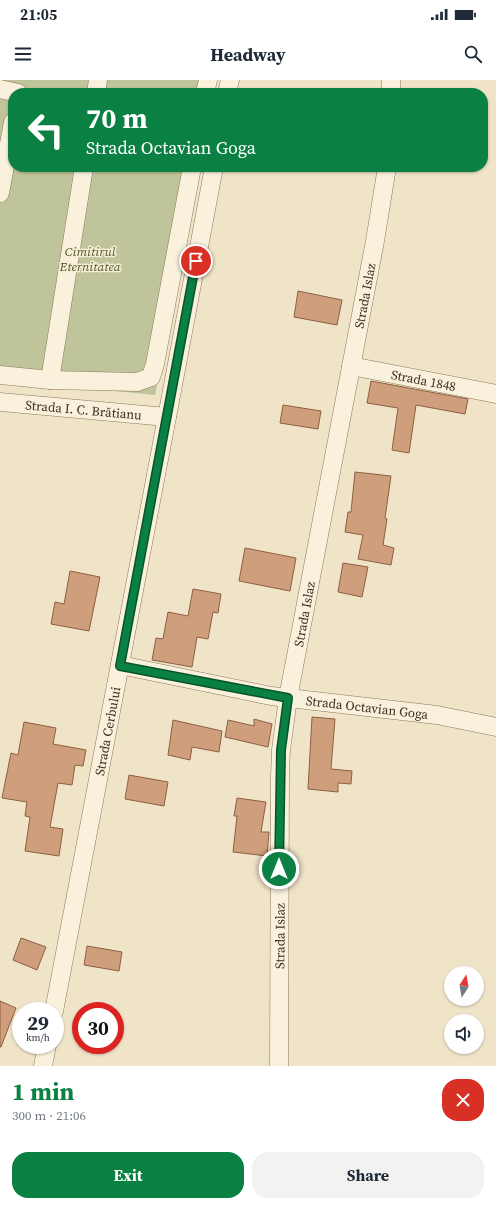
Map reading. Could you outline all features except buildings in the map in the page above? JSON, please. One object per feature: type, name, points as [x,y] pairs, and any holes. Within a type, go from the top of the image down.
[{"type":"street","points":[[0,193],[8,149]]},
{"type":"street","points":[[50,380],[83,172]]},
{"type":"street","points":[[0,375],[50,380],[137,382],[151,377],[155,364],[191,172]]},
{"type":"street","name":"Strada Cerbului","points":[[56,1002],[213,172]]},
{"type":"street","name":"Strada Islaz","points":[[279,1066],[281,750],[288,698],[352,366],[386,172]]},
{"type":"street","name":"Strada 1848","points":[[352,366],[496,394]]},
{"type":"street","name":"Strada I. C. Brătianu","points":[[0,402],[167,417]]},
{"type":"street","name":"Strada Octavian Goga","points":[[120,666],[288,698],[437,715],[496,727]]},
{"type":"street","points":[[43,1066],[45,1054]]},
{"type":"green space","name":"Cimitirul Eternitatea","points":[[0,80],[217,80],[215,88],[8,88],[8,172],[199,172],[155,395],[53,385],[0,377]]},
{"type":"route","points":[[196,261],[120,666],[271,696],[288,698],[281,750],[279,869]]}]
